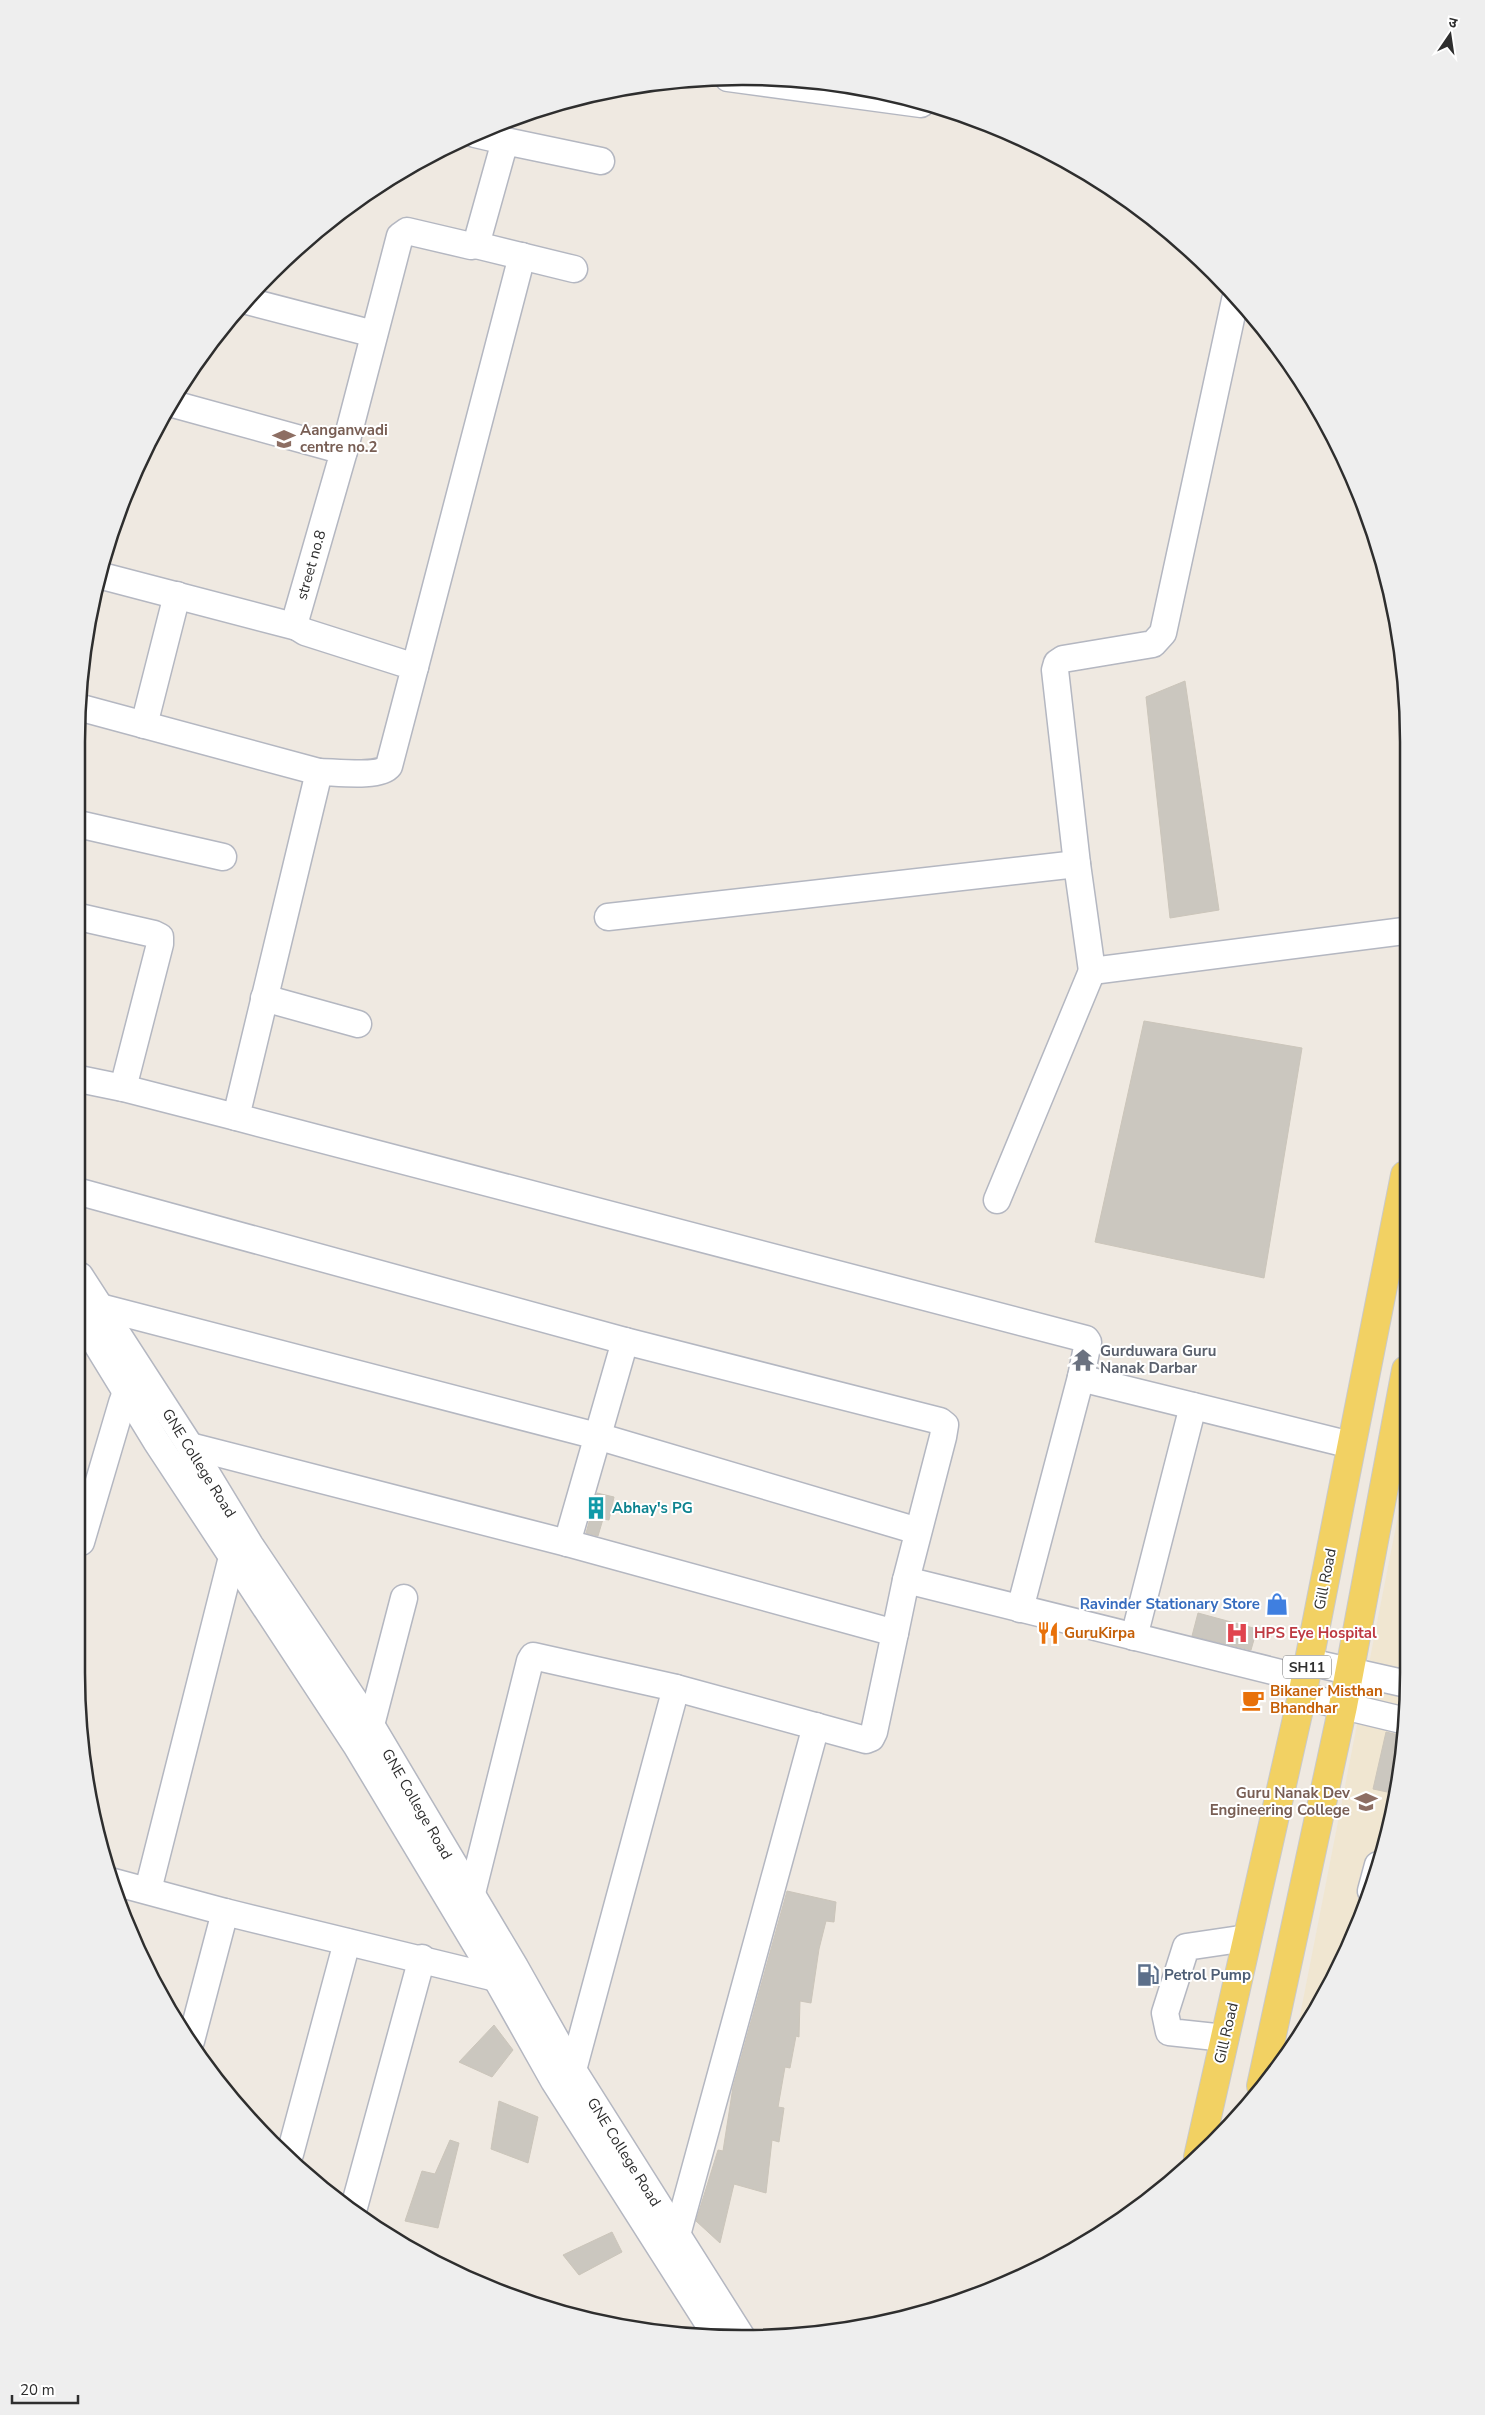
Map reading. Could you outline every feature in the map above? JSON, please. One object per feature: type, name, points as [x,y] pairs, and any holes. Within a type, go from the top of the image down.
[{"type":"main road","name":"Gill Road","points":[[1201,2143],[1305,1679],[1400,1199]]},
{"type":"main road","name":"SH11","points":[[1264,2073],[1342,1706],[1400,1402]]},
{"type":"street","points":[[798,87],[845,94]]},
{"type":"street","points":[[487,137],[601,161]]},
{"type":"street","points":[[505,141],[476,245],[574,269]]},
{"type":"street","name":"street no.8","points":[[297,627],[296,618],[344,451],[400,236],[406,231],[471,246],[476,245]]},
{"type":"street","points":[[86,709],[319,772],[375,773],[386,770],[389,766],[522,256]]},
{"type":"street","points":[[254,303],[374,334]]},
{"type":"street","points":[[997,1200],[1092,971],[1077,864],[1055,670],[1057,663],[1062,659],[1154,644],[1163,633],[1234,306]]},
{"type":"street","points":[[178,405],[344,451]]},
{"type":"street","points":[[106,577],[297,627],[305,632],[415,667]]},
{"type":"street","points":[[144,725],[177,595]]},
{"type":"street","points":[[236,1117],[319,772]]},
{"type":"street","points":[[85,826],[223,857]]},
{"type":"street","points":[[608,917],[1077,864]]},
{"type":"street","points":[[85,918],[160,937],[160,944],[123,1088]]},
{"type":"street","points":[[1092,971],[1400,932]]},
{"type":"street","points":[[264,998],[358,1024]]},
{"type":"street","points":[[85,1080],[236,1117],[1086,1339],[1088,1342],[1081,1377],[1020,1609]]},
{"type":"street","points":[[85,1193],[626,1341],[940,1421],[945,1425],[944,1437],[906,1580],[874,1732],[871,1738],[866,1740],[676,1688],[533,1656],[471,1897]]},
{"type":"street","name":"GNE College Road","points":[[85,1294],[90,1312],[135,1383],[232,1557],[356,1745],[496,1978],[554,2081],[712,2329]]},
{"type":"street","points":[[90,1312],[597,1436],[918,1530]]},
{"type":"street","points":[[568,1544],[597,1436],[626,1341]]},
{"type":"street","points":[[1081,1377],[1351,1445]]},
{"type":"street","points":[[85,1530],[135,1383]]},
{"type":"street","name":"GNE College Road","points":[[135,1383],[190,1446],[250,1545],[370,1725],[573,2070],[738,2330]]},
{"type":"street","points":[[1134,1637],[1193,1406]]},
{"type":"street","points":[[190,1446],[568,1544],[895,1633]]},
{"type":"street","points":[[148,1890],[232,1557]]},
{"type":"street","points":[[906,1580],[1305,1679],[1342,1706],[1399,1718]]},
{"type":"street","points":[[370,1725],[404,1598]]},
{"type":"street","points":[[1305,1679],[1349,1670],[1400,1682]]},
{"type":"street","points":[[573,2070],[676,1688]]},
{"type":"street","points":[[677,2235],[816,1726]]},
{"type":"street","points":[[120,1883],[225,1912],[422,1958],[496,1978]]},
{"type":"street","points":[[193,2033],[225,1912]]},
{"type":"street","points":[[1225,2038],[1169,2032],[1164,2012],[1186,1947],[1247,1938]]},
{"type":"street","points":[[291,2150],[347,1942]]},
{"type":"street","points":[[355,2203],[422,1958]]},
{"type":"shaded area","name":"Guru Nanak Dev Engineering College","points":[[1400,1506],[1399,1716],[1387,1801],[1378,1843],[1350,1924],[1332,1963],[1299,2023]]},
{"type":"building","points":[[1185,681],[1219,910],[1170,918],[1146,697]]},
{"type":"building","points":[[1144,1021],[1302,1048],[1264,1278],[1095,1242]]},
{"type":"building","points":[[597,1493],[614,1497],[609,1520],[603,1519],[598,1536],[586,1533]]},
{"type":"building","points":[[1198,1613],[1257,1629],[1251,1650],[1192,1636]]},
{"type":"building","points":[[1386,1732],[1397,1735],[1388,1792],[1373,1789]]},
{"type":"building","points":[[787,1891],[836,1902],[834,1922],[826,1921],[819,1949],[811,2003],[800,2001],[799,2037],[796,2036],[790,2068],[785,2067],[778,2107],[784,2108],[779,2142],[772,2140],[766,2193],[734,2184],[720,2243],[696,2221],[718,2150],[723,2151],[733,2087]]},
{"type":"building","points":[[494,2025],[513,2050],[492,2077],[459,2062]]},
{"type":"building","points":[[499,2101],[538,2117],[528,2163],[491,2149]]},
{"type":"building","points":[[450,2140],[459,2143],[438,2228],[405,2221],[422,2171],[435,2174]]},
{"type":"building","points":[[612,2232],[622,2252],[579,2275],[563,2255]]},
{"type":"place","name":"Aanganwadi centre no.2","points":[[284,439]]},
{"type":"place","name":"Gurduwara Guru Nanak Darbar","points":[[1083,1360]]},
{"type":"place","name":"Abhay's PG","points":[[596,1508]]},
{"type":"place","name":"Ravinder Stationary Store","points":[[1277,1604]]},
{"type":"place","name":"GuruKirpa","points":[[1048,1633]]},
{"type":"place","name":"HPS Eye Hospital","points":[[1237,1633]]},
{"type":"place","name":"Bikaner Misthan Bhandhar","points":[[1253,1700]]},
{"type":"place","name":"Guru Nanak Dev Engineering College","points":[[1366,1802]]},
{"type":"place","name":"Petrol Pump","points":[[1148,1975]]}]
